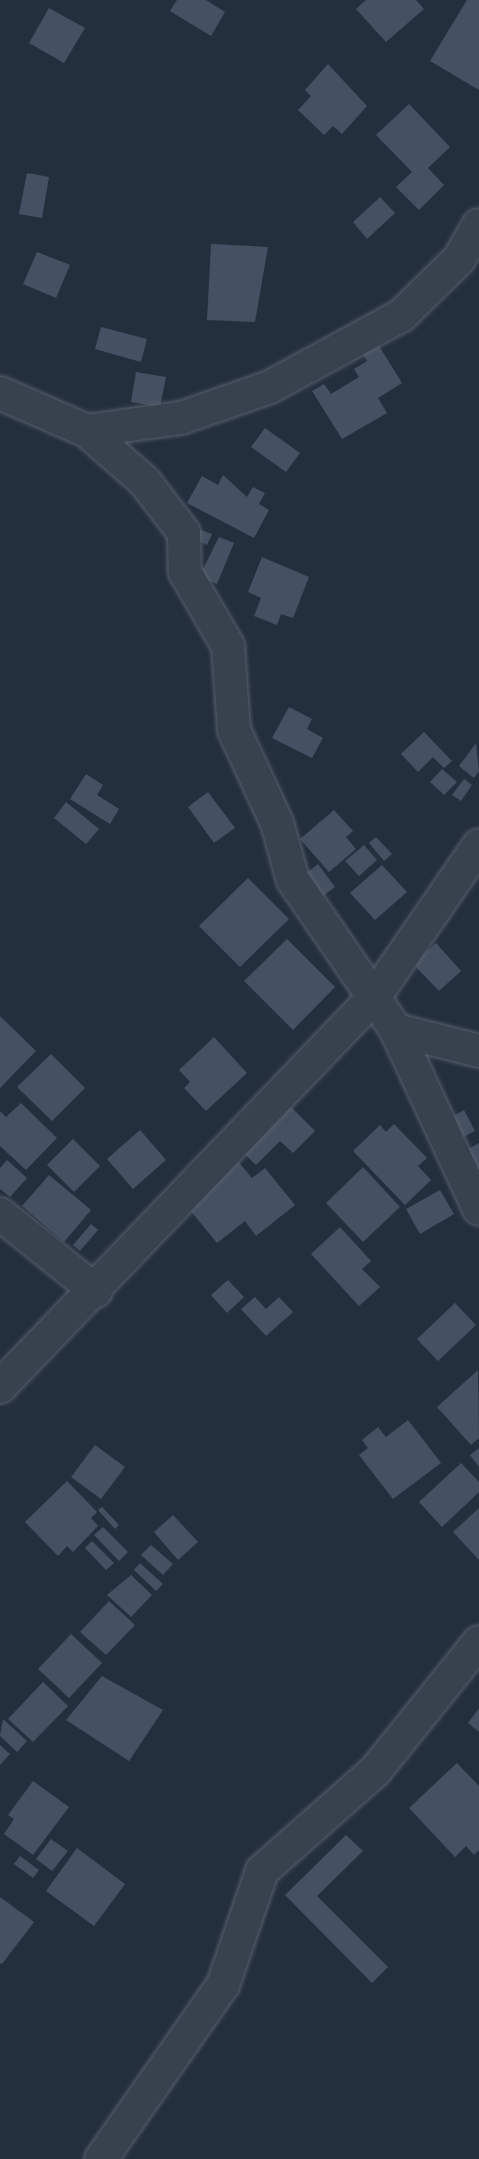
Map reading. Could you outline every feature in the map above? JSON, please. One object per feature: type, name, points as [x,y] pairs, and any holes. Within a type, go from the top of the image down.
[{"type":"street","points":[[87,431],[182,418],[270,387],[402,315],[459,259],[479,225]]},
{"type":"street","points":[[0,393],[87,431],[145,482],[184,533],[185,572],[228,646],[234,730],[277,823],[293,880],[375,996],[396,1030],[479,1209]]},
{"type":"street","points":[[0,1387],[96,1291],[235,1137],[375,996],[479,845]]},
{"type":"street","points":[[396,1030],[479,1051]]},
{"type":"street","points":[[0,1214],[96,1291]]},
{"type":"street","points":[[101,2159],[223,1985],[262,1871],[376,1770],[479,1642]]},
{"type":"building","points":[[177,0],[206,0],[225,12],[211,36],[170,11]]},
{"type":"building","points":[[366,0],[416,0],[424,9],[386,42],[356,9]]},
{"type":"building","points":[[467,0],[479,0],[479,90],[430,61]]},
{"type":"building","points":[[49,8],[85,28],[64,63],[29,43]]},
{"type":"building","points":[[328,64],[367,106],[342,134],[333,126],[324,135],[298,110],[311,96],[305,90]]},
{"type":"building","points":[[409,104],[450,147],[428,168],[444,185],[419,210],[396,187],[412,172],[376,135]]},
{"type":"building","points":[[27,173],[49,177],[42,218],[19,214]]},
{"type":"building","points":[[380,197],[395,213],[367,239],[353,222]]},
{"type":"building","points":[[211,244],[268,247],[255,322],[207,320]]},
{"type":"building","points":[[37,252],[70,265],[56,298],[23,284]]},
{"type":"building","points":[[101,327],[147,339],[141,362],[95,349]]},
{"type":"building","points":[[376,341],[402,383],[378,398],[387,413],[342,439],[312,391],[324,384],[331,394],[359,377],[354,369],[367,361],[360,350]]},
{"type":"building","points":[[136,372],[166,377],[160,407],[131,402]]},
{"type":"building","points":[[265,428],[300,453],[286,472],[251,447]]},
{"type":"building","points":[[223,475],[247,497],[253,487],[265,493],[259,504],[269,510],[254,538],[187,503],[202,476],[218,485]]},
{"type":"building","points":[[196,528],[212,534],[207,545],[192,538]]},
{"type":"building","points":[[219,537],[234,543],[217,584],[199,577]]},
{"type":"building","points":[[262,557],[309,577],[293,618],[281,614],[277,625],[254,616],[261,598],[248,592]]},
{"type":"building","points":[[289,707],[312,719],[307,729],[323,738],[312,758],[272,738]]},
{"type":"building","points":[[424,732],[452,761],[444,768],[433,757],[418,772],[401,754]]},
{"type":"building","points":[[476,743],[479,771],[474,778],[459,766]]},
{"type":"building","points":[[442,769],[457,782],[444,795],[430,782]]},
{"type":"building","points":[[86,774],[103,785],[97,795],[119,809],[110,824],[70,799]]},
{"type":"building","points":[[464,779],[472,785],[461,801],[452,795]]},
{"type":"building","points":[[208,792],[235,828],[214,843],[188,807]]},
{"type":"building","points":[[66,802],[99,829],[86,844],[54,818]]},
{"type":"building","points":[[334,810],[353,831],[346,837],[356,849],[329,872],[300,839]]},
{"type":"building","points":[[376,837],[392,854],[384,861],[369,843]]},
{"type":"building","points":[[364,845],[377,860],[359,876],[345,861]]},
{"type":"building","points":[[318,864],[335,887],[319,899],[301,877]]},
{"type":"building","points":[[382,865],[407,892],[375,920],[350,893]]},
{"type":"building","points":[[248,878],[289,919],[240,967],[199,926]]},
{"type":"building","points":[[287,939],[335,987],[293,1030],[244,981]]},
{"type":"building","points":[[436,943],[461,971],[439,991],[413,964]]},
{"type":"building","points":[[0,1016],[36,1051],[0,1088]]},
{"type":"building","points":[[214,1037],[247,1073],[206,1111],[184,1088],[190,1082],[179,1070]]},
{"type":"building","points":[[51,1054],[85,1088],[52,1121],[17,1087]]},
{"type":"building","points":[[21,1103],[57,1138],[26,1170],[0,1146],[0,1111],[6,1117]]},
{"type":"building","points":[[290,1106],[315,1131],[293,1153],[280,1141],[256,1165],[236,1146]]},
{"type":"building","points":[[464,1110],[475,1131],[459,1139],[448,1119]]},
{"type":"building","points":[[394,1124],[427,1158],[418,1166],[431,1180],[405,1205],[353,1151],[380,1125],[386,1132]]},
{"type":"building","points":[[140,1130],[166,1160],[133,1189],[107,1159]]},
{"type":"building","points":[[73,1139],[100,1166],[74,1192],[47,1165]]},
{"type":"building","points":[[479,1143],[479,1173],[459,1154]]},
{"type":"building","points":[[236,1159],[252,1178],[265,1168],[295,1205],[256,1236],[245,1221],[217,1243],[189,1209]]},
{"type":"building","points":[[7,1160],[27,1178],[10,1197],[0,1189],[0,1168]]},
{"type":"building","points":[[363,1167],[400,1207],[363,1242],[326,1203]]},
{"type":"building","points":[[49,1175],[91,1210],[64,1242],[22,1206]]},
{"type":"building","points":[[440,1190],[454,1214],[420,1234],[406,1209]]},
{"type":"building","points":[[91,1224],[98,1230],[80,1251],[73,1245]]},
{"type":"building","points":[[340,1227],[371,1261],[362,1269],[380,1287],[359,1306],[311,1254]]},
{"type":"building","points":[[228,1280],[244,1297],[227,1313],[211,1295]]},
{"type":"building","points":[[255,1297],[266,1309],[279,1297],[293,1312],[266,1336],[241,1309]]},
{"type":"building","points":[[455,1303],[476,1325],[438,1361],[417,1339]]},
{"type":"building","points":[[478,1370],[479,1438],[471,1445],[437,1407]]},
{"type":"building","points":[[408,1420],[441,1463],[393,1499],[359,1455],[368,1448],[362,1440],[378,1427],[386,1437]]},
{"type":"building","points":[[95,1445],[125,1467],[101,1499],[71,1477]]},
{"type":"building","points":[[479,1448],[479,1467],[470,1455]]},
{"type":"building","points":[[461,1463],[479,1482],[479,1492],[442,1527],[419,1502]]},
{"type":"building","points":[[67,1481],[97,1512],[91,1518],[98,1526],[73,1552],[67,1546],[58,1556],[25,1522]]},
{"type":"building","points":[[102,1507],[119,1525],[115,1529],[98,1510]]},
{"type":"building","points":[[479,1508],[479,1560],[453,1532]]},
{"type":"building","points":[[173,1515],[198,1542],[178,1560],[154,1532]]},
{"type":"building","points":[[103,1527],[128,1552],[119,1561],[94,1535]]},
{"type":"building","points":[[92,1541],[114,1563],[106,1570],[85,1548]]},
{"type":"building","points":[[151,1545],[173,1564],[163,1575],[141,1555]]},
{"type":"building","points":[[140,1563],[163,1584],[156,1591],[134,1570]]},
{"type":"building","points":[[131,1575],[152,1595],[131,1617],[107,1595]]},
{"type":"building","points":[[109,1601],[135,1625],[106,1655],[80,1632]]},
{"type":"building","points":[[71,1634],[102,1663],[69,1698],[38,1669]]},
{"type":"building","points":[[102,1676],[163,1710],[129,1761],[66,1720]]},
{"type":"building","points":[[43,1682],[68,1706],[33,1742],[8,1719]]},
{"type":"building","points":[[479,1708],[479,1732],[468,1723]]},
{"type":"building","points":[[3,1719],[27,1741],[17,1752],[0,1736]]},
{"type":"building","points":[[0,1745],[10,1754],[0,1765]]},
{"type":"building","points":[[457,1763],[479,1786],[479,1850],[474,1855],[466,1846],[455,1857],[409,1808]]},
{"type":"building","points":[[33,1781],[69,1807],[33,1855],[4,1834],[14,1819],[8,1815]]},
{"type":"building","points":[[346,1835],[363,1851],[317,1896],[388,1967],[372,1983],[285,1895]]},
{"type":"building","points":[[51,1839],[68,1851],[52,1871],[36,1859]]},
{"type":"building","points":[[77,1848],[125,1884],[94,1926],[46,1891]]},
{"type":"building","points":[[20,1856],[39,1870],[33,1878],[14,1864]]},
{"type":"building","points":[[0,1897],[34,1922],[2,1964],[0,1963]]}]
